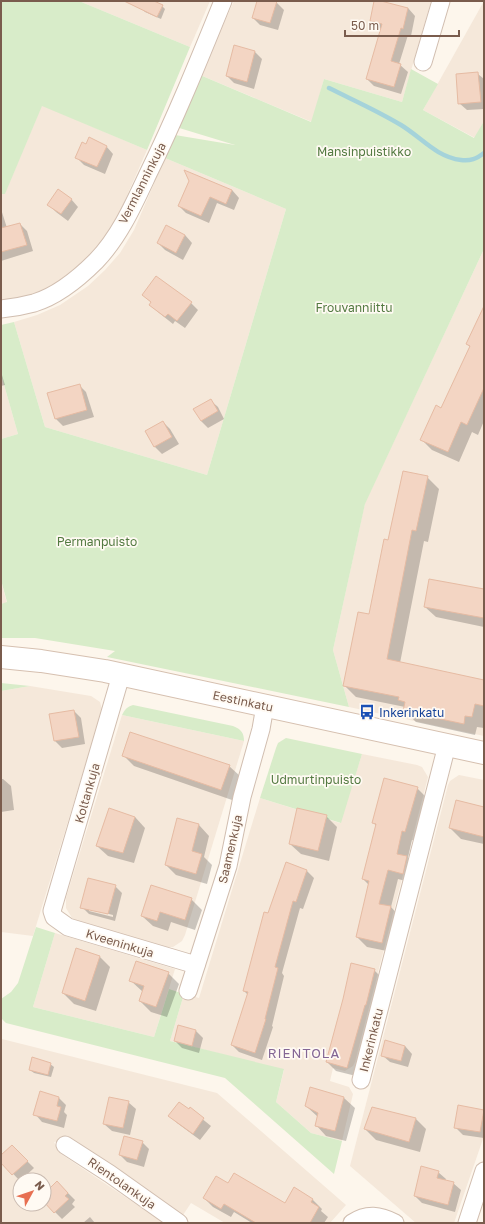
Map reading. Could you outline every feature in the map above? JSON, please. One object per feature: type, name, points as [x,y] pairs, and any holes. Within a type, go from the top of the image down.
[{"type":"street","name":"Vermlanninkuja","points":[[1,309],[34,303],[50,296],[78,277],[107,248],[127,218],[166,137],[223,1]]},
{"type":"street","points":[[423,62],[441,1]]},
{"type":"street","name":"Eestinkatu","points":[[1,657],[86,668],[484,753]]},
{"type":"street","name":"Koltankuja","points":[[52,911],[121,675]]},
{"type":"street","name":"Saamenkuja","points":[[188,991],[228,866],[242,797],[261,729],[265,706]]},
{"type":"street","name":"Inkerinkatu","points":[[361,1080],[447,745]]},
{"type":"street","name":"Kveeninkuja","points":[[52,911],[54,917],[68,927],[196,965]]},
{"type":"street","name":"Rientolankuja","points":[[65,1145],[110,1174],[179,1223]]},
{"type":"street","points":[[467,1223],[484,1171]]},
{"type":"street","points":[[352,1223],[369,1216],[380,1216],[396,1223]]},
{"type":"shaded area","points":[[79,1],[210,1],[190,47]]},
{"type":"shaded area","points":[[234,1],[431,1],[402,102],[324,79],[312,122],[200,75]]},
{"type":"shaded area","points":[[484,1],[484,121],[475,138],[423,110]]},
{"type":"shaded area","points":[[42,105],[147,150],[118,216],[99,247],[72,273],[50,287],[35,294],[1,304],[1,194],[5,193]]},
{"type":"shaded area","points":[[165,158],[286,209],[207,475],[45,427],[14,322],[37,315],[60,305],[88,286],[105,270],[120,253],[134,230]]},
{"type":"shaded area","points":[[484,249],[484,736],[349,707],[333,650],[365,503]]},
{"type":"shaded area","points":[[1,374],[18,434],[1,439]]},
{"type":"shaded area","points":[[1,581],[7,603],[1,604]]},
{"type":"shaded area","points":[[30,686],[91,696],[100,702],[102,710],[33,936],[1,932],[1,691]]},
{"type":"shaded area","points":[[122,715],[244,741],[185,935],[182,941],[173,947],[163,947],[78,921],[72,918],[66,908],[66,898]]},
{"type":"shaded area","points":[[362,754],[417,765],[422,767],[428,777],[355,1062],[353,1066],[345,1071],[333,1068],[330,1081],[349,1087],[353,1094],[342,1141],[311,1133],[276,1102],[284,1070],[170,1041],[184,994],[199,998],[260,798],[340,823]]},
{"type":"shaded area","points":[[459,775],[484,780],[484,1136],[454,1223],[416,1223],[350,1166],[448,785],[450,781]]},
{"type":"shaded area","points":[[55,933],[175,969],[154,1037],[33,1007]]},
{"type":"shaded area","points":[[2,1039],[217,1093],[346,1205],[330,1223],[225,1223],[191,1203],[183,1215],[73,1139],[54,1142],[61,1154],[164,1223],[1,1223]]},
{"type":"green space","points":[[1,1],[79,1],[190,47],[147,150],[42,106],[5,194],[1,194]]},
{"type":"green space","points":[[411,69],[438,84],[423,110],[474,138],[484,121],[484,249],[365,504],[333,650],[349,707],[107,657],[115,651],[35,638],[1,638],[1,604],[7,602],[1,580],[1,439],[18,434],[1,374],[1,325],[14,322],[45,427],[207,475],[286,209],[165,158],[175,135],[235,145],[176,127],[194,92],[196,82],[200,75],[311,122],[324,79],[402,102]]},
{"type":"green space","points":[[1,683],[30,686],[1,691]]},
{"type":"green space","points":[[133,705],[233,726],[242,732],[244,741],[122,715],[126,708]]},
{"type":"green space","name":"Udmurtinpuisto","points":[[286,738],[362,754],[341,823],[260,798],[278,743]]},
{"type":"green space","points":[[36,927],[55,933],[33,1007],[154,1037],[169,989],[184,994],[170,1041],[284,1069],[276,1102],[311,1133],[342,1141],[334,1174],[225,1078],[6,1023],[1,1018],[1,999],[11,992],[18,983]]},
{"type":"building","points":[[124,1],[154,1],[163,5],[157,17]]},
{"type":"building","points":[[257,1],[277,1],[270,23],[252,18]]},
{"type":"building","points":[[374,1],[381,1],[408,8],[403,29],[401,28],[391,61],[401,64],[394,87],[366,79],[382,24],[370,21]]},
{"type":"building","points":[[234,45],[255,51],[247,82],[226,76]]},
{"type":"building","points":[[478,72],[481,102],[458,104],[456,74]]},
{"type":"building","points":[[89,137],[107,146],[97,167],[75,158],[82,142],[86,144]]},
{"type":"building","points":[[184,170],[232,190],[226,204],[210,197],[201,216],[178,206],[189,181]]},
{"type":"building","points":[[58,189],[72,199],[61,214],[47,205]]},
{"type":"building","points":[[20,223],[27,245],[1,252],[1,228]]},
{"type":"building","points":[[166,225],[185,235],[176,253],[157,243]]},
{"type":"building","points":[[156,276],[192,302],[177,321],[168,314],[165,317],[149,305],[151,302],[142,295]]},
{"type":"building","points":[[484,306],[484,388],[467,425],[461,422],[448,452],[420,440],[436,405],[441,408],[470,346],[466,344]]},
{"type":"building","points":[[80,384],[87,410],[55,419],[47,393]]},
{"type":"building","points":[[211,399],[218,411],[201,421],[193,409]]},
{"type":"building","points":[[163,421],[172,437],[154,447],[145,431]]},
{"type":"building","points":[[403,471],[428,476],[416,531],[412,530],[387,659],[484,680],[484,706],[475,704],[472,717],[465,716],[464,724],[403,711],[405,702],[398,700],[399,697],[343,686],[358,612],[369,614],[384,539],[388,540]]},
{"type":"building","points":[[429,579],[484,589],[484,618],[424,607]]},
{"type":"building","points":[[74,710],[79,737],[54,741],[49,714]]},
{"type":"building","points":[[130,732],[230,765],[221,790],[122,756]]},
{"type":"building","points":[[384,778],[418,787],[405,832],[402,831],[397,854],[407,856],[403,874],[388,870],[379,904],[391,906],[382,943],[356,937],[369,881],[362,879],[376,824],[372,823]]},
{"type":"building","points":[[456,800],[484,807],[484,837],[449,828]]},
{"type":"building","points":[[109,808],[135,817],[123,853],[96,846]]},
{"type":"building","points":[[297,808],[327,815],[318,851],[289,844]]},
{"type":"building","points":[[177,818],[199,824],[192,851],[202,854],[196,874],[165,865]]},
{"type":"building","points":[[286,862],[307,870],[296,902],[293,901],[275,967],[278,968],[266,1019],[255,1053],[231,1045],[248,992],[243,991],[264,912],[268,913]]},
{"type":"building","points":[[88,878],[116,885],[108,914],[80,908]]},
{"type":"building","points":[[151,885],[192,898],[185,920],[160,912],[157,921],[141,916]]},
{"type":"building","points":[[76,948],[100,956],[85,1001],[62,993]]},
{"type":"building","points":[[136,961],[169,972],[156,1007],[139,1001],[144,986],[129,981]]},
{"type":"building","points":[[351,963],[375,969],[347,1068],[326,1062]]},
{"type":"building","points":[[178,1025],[196,1030],[192,1046],[174,1041]]},
{"type":"building","points":[[385,1040],[405,1046],[401,1061],[381,1056]]},
{"type":"building","points":[[32,1057],[51,1063],[48,1075],[29,1070]]},
{"type":"building","points":[[310,1087],[344,1097],[335,1131],[315,1126],[318,1113],[305,1106]]},
{"type":"building","points":[[40,1091],[59,1097],[57,1106],[61,1107],[57,1121],[33,1115]]},
{"type":"building","points":[[109,1097],[129,1101],[123,1128],[103,1124]]},
{"type":"building","points":[[179,1102],[189,1109],[190,1107],[204,1118],[193,1134],[168,1116]]},
{"type":"building","points":[[458,1105],[484,1110],[480,1132],[454,1128]]},
{"type":"building","points":[[372,1107],[416,1118],[409,1142],[364,1129]]},
{"type":"building","points":[[124,1136],[143,1141],[137,1160],[119,1155]]},
{"type":"building","points":[[12,1145],[28,1161],[15,1172],[12,1172],[12,1175],[1,1163],[1,1155]]},
{"type":"building","points":[[421,1166],[439,1171],[437,1178],[454,1182],[448,1205],[414,1196]]},
{"type":"building","points":[[234,1173],[285,1203],[294,1187],[313,1199],[311,1202],[319,1207],[310,1223],[256,1223],[224,1204],[221,1209],[203,1198],[216,1176],[228,1183]]},
{"type":"building","points":[[57,1181],[68,1193],[65,1196],[69,1199],[54,1213],[52,1211],[52,1186]]},
{"type":"waterway","points":[[329,88],[392,120],[444,155],[461,160],[471,160],[484,153]]},
{"type":"place","name":"Inkerinkatu","points":[[367,712]]},
{"type":"district","name":"RIENTOLA","points":[[304,1053]]},
{"type":"park label","name":"Mansinpuistikko","points":[[364,151]]},
{"type":"park label","name":"Frouvanniittu","points":[[354,307]]},
{"type":"park label","name":"Permanpuisto","points":[[97,541]]}]
